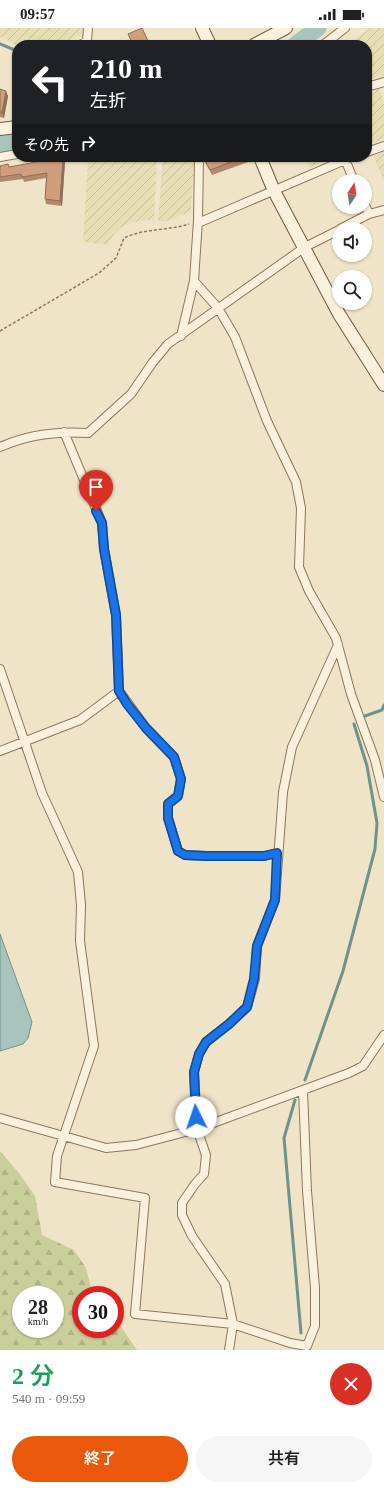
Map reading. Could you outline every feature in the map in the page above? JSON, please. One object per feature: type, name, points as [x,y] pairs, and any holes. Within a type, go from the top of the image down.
[{"type":"street","points":[[87,40],[88,28]]},
{"type":"street","points":[[202,28],[208,40]]},
{"type":"street","points":[[263,40],[286,28]]},
{"type":"street","points":[[329,40],[345,28]]},
{"type":"street","points":[[372,86],[384,82]]},
{"type":"street","points":[[0,129],[12,128]]},
{"type":"street","points":[[372,150],[384,146]]},
{"type":"street","points":[[0,157],[12,155]]},
{"type":"street","points":[[182,336],[194,282],[198,222],[198,162]]},
{"type":"street","points":[[262,162],[274,191],[340,314],[384,385]]},
{"type":"street","points":[[198,222],[274,191],[338,162]]},
{"type":"street","points":[[348,162],[352,174]]},
{"type":"street","points":[[372,213],[384,210]]},
{"type":"street","points":[[354,222],[369,214]]},
{"type":"street","points":[[0,447],[10,442],[64,432],[88,433],[131,394],[153,362],[168,344],[182,336],[218,308],[305,247],[332,233]]},
{"type":"street","points":[[194,282],[218,308],[236,337],[267,421],[296,482],[301,508],[299,567],[308,591],[336,638],[351,694],[375,760],[384,797]]},
{"type":"street","points":[[64,432],[102,523],[104,549],[116,615],[119,691],[142,724],[174,757],[181,779],[178,796],[168,804],[168,818],[178,851],[185,855],[206,856],[264,856],[277,853]]},
{"type":"street","points":[[229,1350],[233,1324],[225,1284],[192,1236],[182,1215],[182,1203],[204,1174],[206,1155],[197,1129],[194,1072],[199,1054],[206,1042],[229,1024],[247,1007],[254,979],[257,946],[275,900],[277,853],[283,792],[292,747],[338,645]]},
{"type":"street","points":[[0,669],[26,742],[42,793],[78,872],[81,905],[80,942],[94,1046],[57,1156],[55,1182],[145,1198],[135,1314],[233,1324],[290,1343],[307,1346],[315,1326],[302,1090]]},
{"type":"street","points":[[0,751],[80,720],[119,691]]},
{"type":"street","points":[[0,1118],[106,1148],[136,1145],[197,1129],[266,1105],[349,1073],[363,1066],[384,1035]]},
{"type":"path","points":[[0,331],[99,273],[116,258],[124,238],[141,231],[166,230],[198,222]]},
{"type":"shaded area","points":[[0,28],[83,28],[83,34],[69,40],[12,40],[12,43],[0,37]]},
{"type":"shaded area","points":[[370,28],[384,28],[384,75],[372,79],[372,40],[353,40]]},
{"type":"shaded area","points":[[380,89],[384,104],[384,139],[372,143],[372,91]]},
{"type":"shaded area","points":[[384,152],[384,180],[373,156]]},
{"type":"shaded area","points":[[88,162],[157,162],[154,219],[130,223],[120,228],[114,234],[108,245],[83,242]]},
{"type":"shaded area","points":[[163,162],[194,162],[191,211],[168,221],[158,221]]},
{"type":"shaded area","points":[[307,162],[320,162],[309,168]]},
{"type":"green space","points":[[0,1151],[19,1173],[35,1196],[42,1235],[74,1250],[86,1268],[91,1286],[72,1286],[72,1338],[124,1338],[124,1331],[137,1350],[0,1350]]},
{"type":"water","points":[[0,934],[32,1022],[28,1038],[23,1044],[0,1051]]},
{"type":"building","points":[[142,28],[148,40],[131,40],[128,34]]},
{"type":"building","points":[[0,89],[6,91],[2,112],[0,112]]},
{"type":"building","points":[[36,162],[63,162],[60,201],[45,199],[47,173],[22,177],[21,174],[0,177],[0,166],[8,164],[9,167]]},
{"type":"building","points":[[206,162],[231,162],[210,170]]},
{"type":"waterway","points":[[302,40],[318,28]]},
{"type":"waterway","points":[[0,44],[12,49]]},
{"type":"waterway","points":[[0,145],[12,143]]},
{"type":"waterway","points":[[365,716],[382,710],[384,705]]},
{"type":"waterway","points":[[305,1080],[343,971],[375,849],[377,823],[367,766],[354,724]]},
{"type":"waterway","points":[[295,1100],[284,1138],[301,1333]]},
{"type":"route","points":[[96,511],[102,523],[109,583],[116,615],[116,661],[119,691],[134,715],[159,744],[174,757],[181,779],[178,796],[168,804],[168,818],[178,851],[185,855],[206,856],[264,856],[277,853],[275,900],[257,946],[254,979],[247,1007],[229,1024],[206,1042],[199,1054],[194,1072],[196,1117]]}]
